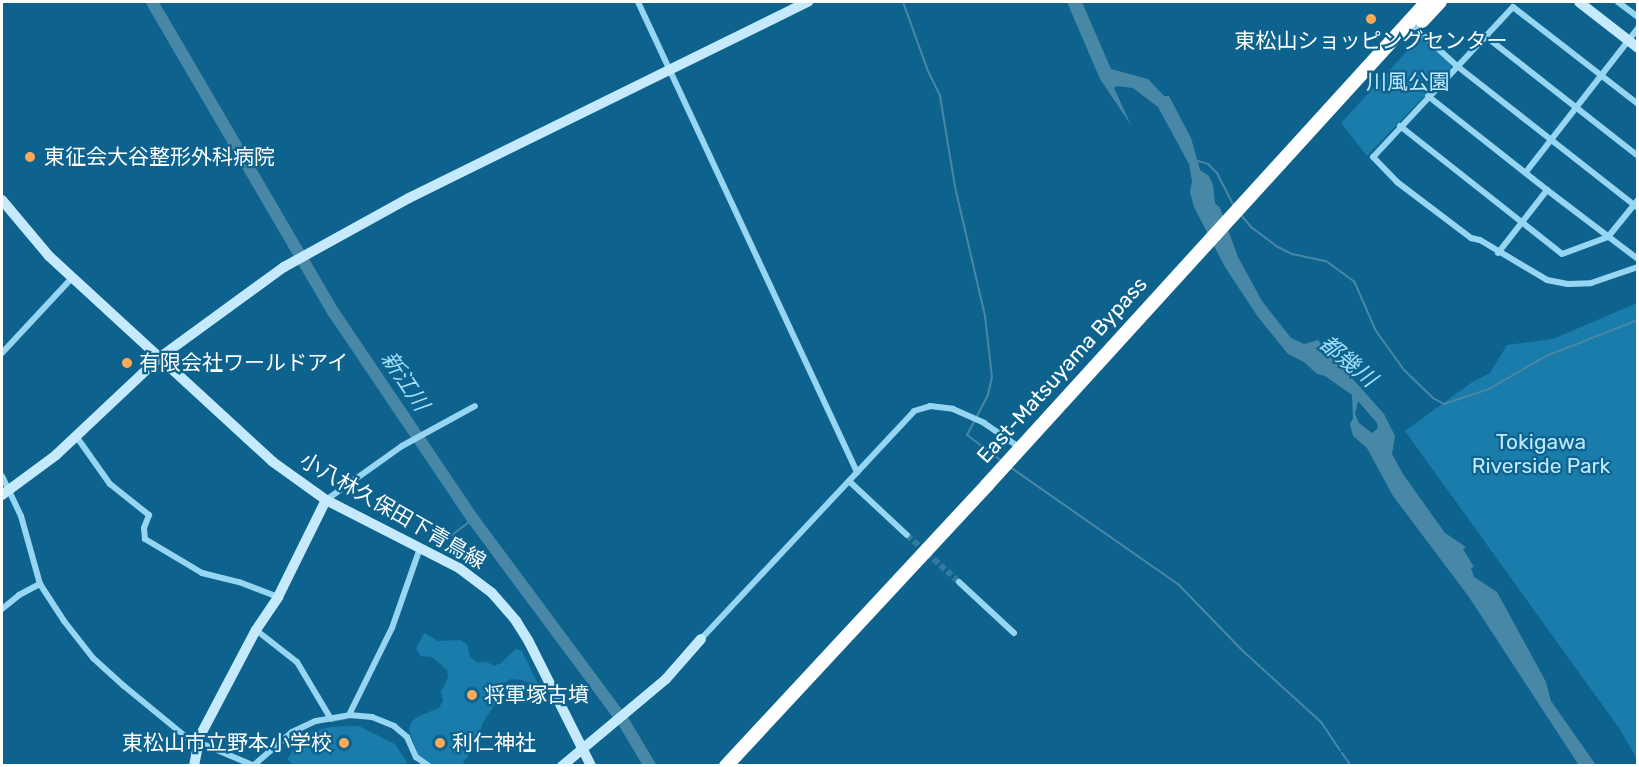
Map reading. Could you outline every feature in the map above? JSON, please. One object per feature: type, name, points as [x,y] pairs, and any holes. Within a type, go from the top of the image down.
[{"type":"highway","name":"East-Matsuyama Bypass","points":[[739,765],[1314,131],[1427,2]]},
{"type":"highway","name":"East-Matsuyama Bypass","points":[[1314,131],[1440,2]]},
{"type":"highway","name":"East-Matsuyama Bypass","points":[[726,765],[1019,447],[1147,314]]},
{"type":"street","points":[[638,2],[857,472]]},
{"type":"street","points":[[6,492],[44,465],[159,358],[284,267],[418,194],[808,2]]},
{"type":"street","points":[[1579,2],[1638,48]]},
{"type":"street","points":[[1618,2],[1638,17]]},
{"type":"street","points":[[1638,104],[1512,7],[1373,157],[1397,182],[1470,238],[1480,240],[1498,253],[1547,280],[1568,284],[1591,283],[1638,267]]},
{"type":"street","points":[[1400,126],[1562,254],[1608,237],[1636,204],[1457,66],[1416,28]]},
{"type":"street","points":[[1526,172],[1638,28]]},
{"type":"street","points":[[1485,36],[1638,156]]},
{"type":"street","points":[[1428,96],[1638,259]]},
{"type":"street","points":[[1498,253],[1547,190]]},
{"type":"street","name":"小八林久保田下青鳥線","points":[[2,200],[30,236],[72,278],[273,462],[326,500],[477,580],[516,621],[533,649],[591,765]]},
{"type":"street","points":[[2,353],[72,278]]},
{"type":"street","points":[[194,765],[198,743],[256,630],[278,597],[326,500],[402,446],[475,406]]},
{"type":"street","points":[[562,765],[666,679],[700,639],[914,411],[921,407],[942,406],[964,413],[999,432],[1019,447]]},
{"type":"street","points":[[76,436],[110,484],[149,515],[144,528],[145,539],[202,573],[239,582],[278,597]]},
{"type":"street","points":[[2,476],[6,492],[21,516],[40,584],[64,621],[98,663],[186,737],[255,765],[292,732],[316,721],[349,715],[372,717],[394,726],[407,737],[416,757],[429,765]]},
{"type":"street","points":[[849,481],[907,535]]},
{"type":"street","points":[[349,715],[392,628],[420,548]]},
{"type":"street","points":[[959,582],[1014,633]]},
{"type":"street","points":[[2,609],[40,584]]},
{"type":"street","points":[[256,630],[297,662],[331,719]]},
{"type":"green space","name":"川風公園","points":[[1420,37],[1451,65],[1451,68],[1367,156],[1341,123]]},
{"type":"green space","name":"Tokigawa Riverside Park","points":[[1637,303],[1637,759],[1619,728],[1405,431],[1471,383],[1490,373],[1507,345],[1553,339]]},
{"type":"green space","points":[[424,633],[438,641],[460,640],[467,644],[470,657],[478,663],[487,662],[494,666],[501,663],[516,649],[522,651],[544,696],[543,701],[540,701],[530,683],[522,680],[511,679],[502,684],[497,701],[483,722],[475,745],[462,765],[433,765],[425,761],[418,755],[409,730],[411,722],[419,716],[439,708],[443,701],[441,692],[448,677],[447,670],[432,657],[421,656],[416,649]]},
{"type":"green space","name":"東松山市立野本小学校","points":[[359,726],[395,744],[407,762],[404,765],[294,765],[287,759],[305,733],[331,727]]},
{"type":"shaded area","points":[[1067,2],[1082,2],[1111,69],[1148,79],[1164,96],[1169,96],[1191,138],[1200,170],[1209,176],[1213,185],[1215,203],[1220,208],[1238,257],[1262,301],[1291,338],[1304,344],[1318,340],[1384,414],[1395,436],[1392,454],[1403,474],[1445,533],[1466,547],[1463,549],[1474,567],[1471,568],[1474,577],[1497,592],[1546,682],[1551,701],[1596,765],[1578,764],[1469,597],[1393,496],[1367,448],[1353,436],[1350,424],[1353,418],[1352,395],[1325,376],[1317,374],[1304,362],[1288,354],[1258,317],[1225,267],[1194,207],[1190,192],[1192,181],[1189,164],[1158,107],[1133,88],[1117,86],[1114,88],[1131,125],[1100,79]],"holes":[[[1358,401],[1377,423],[1378,428],[1372,433],[1359,423],[1355,414]]]},
{"type":"waterway","name":"新江川","points":[[152,2],[334,313],[473,519],[625,724],[650,766]]},
{"type":"waterway","points":[[903,2],[928,71],[940,96],[955,187],[985,316],[992,377],[988,395],[967,435],[1003,462]]},
{"type":"waterway","points":[[1195,160],[1208,164],[1217,173],[1234,206]]},
{"type":"waterway","points":[[1241,215],[1251,227],[1276,246],[1292,254],[1326,261],[1354,281],[1376,331],[1404,370],[1433,398],[1444,404],[1489,389],[1546,356],[1638,320]]},
{"type":"waterway","points":[[1010,467],[1178,584],[1244,652],[1321,722],[1340,750]]},
{"type":"waterway","points":[[436,547],[473,519]]},
{"type":"waterway","points":[[332,721],[348,718]]},
{"type":"waterway","points":[[1342,753],[1351,766]]},
{"type":"tunnel","points":[[907,535],[959,582]]},
{"type":"place","name":"東松山ショッピングセンター","points":[[1371,19]]},
{"type":"place","name":"東征会大谷整形外科病院","points":[[30,157]]},
{"type":"place","name":"有限会社ワールドアイ","points":[[127,363]]},
{"type":"place","name":"将軍塚古墳","points":[[472,695]]},
{"type":"place","name":"東松山市立野本小学校","points":[[344,743]]},
{"type":"place","name":"利仁神社","points":[[440,743]]},
{"type":"water label","name":"都幾川","points":[[1348,361]]}]
